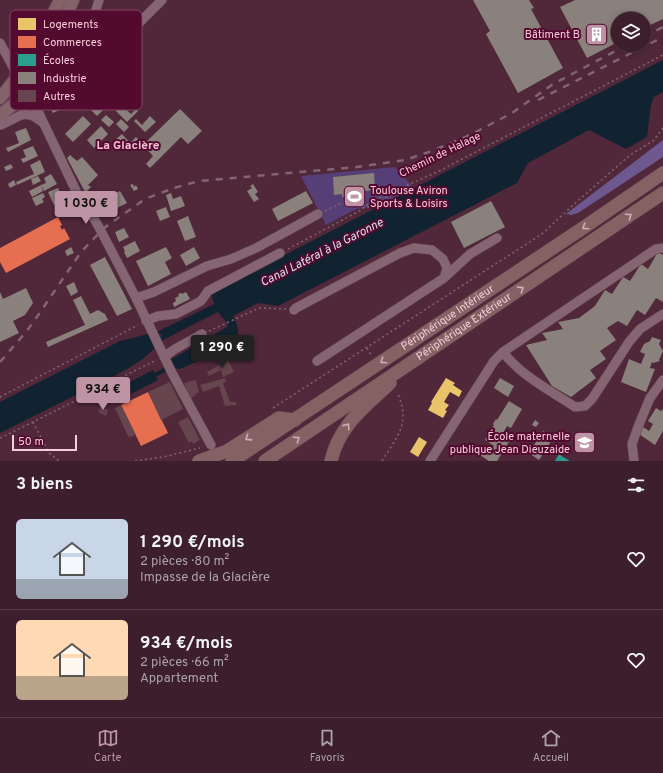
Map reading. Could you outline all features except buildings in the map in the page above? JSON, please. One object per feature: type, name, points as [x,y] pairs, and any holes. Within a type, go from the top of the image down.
[{"type":"highway","name":"Périphérique Intérieur","points":[[232,461],[583,228],[663,173]]},
{"type":"highway","name":"Périphérique Extérieur","points":[[265,461],[663,192]]},
{"type":"highway","points":[[331,461],[336,443],[348,424],[416,358]]},
{"type":"highway","points":[[199,461],[227,451],[279,418],[295,420]]},
{"type":"main road","points":[[55,10],[60,0]]},
{"type":"main road","points":[[69,10],[73,0]]},
{"type":"main road","points":[[0,98],[10,86]]},
{"type":"main road","points":[[0,122],[10,109]]},
{"type":"street","points":[[96,10],[99,0]]},
{"type":"street","points":[[142,20],[162,0]]},
{"type":"street","points":[[0,43],[10,61]]},
{"type":"street","points":[[37,110],[77,194],[95,220],[136,298],[172,374],[211,445]]},
{"type":"street","points":[[0,122],[24,114],[35,117],[42,122]]},
{"type":"street","points":[[136,298],[154,292],[207,266],[231,259],[256,248],[318,214]]},
{"type":"street","points":[[317,361],[444,278],[470,254],[497,238]]},
{"type":"street","points":[[294,310],[400,253],[414,248],[432,250],[443,260],[447,268],[444,278]]},
{"type":"street","points":[[430,461],[494,361],[503,352],[656,249],[663,248]]},
{"type":"street","points":[[146,321],[158,316],[176,314],[182,311],[201,301],[208,291],[280,253]]},
{"type":"street","points":[[503,352],[512,363],[528,376],[576,407],[585,406],[592,399],[629,342],[640,329],[663,314]]},
{"type":"street","points":[[164,357],[202,334]]},
{"type":"street","points":[[634,461],[632,444],[638,427],[650,398],[663,380]]},
{"type":"path","name":"Chemin de Halage","points":[[280,253],[362,210],[374,200],[437,172],[663,55]]},
{"type":"path","points":[[269,411],[542,234],[630,155],[653,141],[663,128]]},
{"type":"path","points":[[318,214],[338,204],[354,201],[368,207],[397,192],[399,195]]},
{"type":"path","points":[[202,334],[225,325],[259,308],[265,307],[294,310]]},
{"type":"path","points":[[0,397],[146,321]]},
{"type":"path","points":[[367,348],[371,355]]},
{"type":"path","points":[[0,438],[97,388],[164,357]]},
{"type":"path","points":[[382,461],[396,440],[404,417],[401,400],[396,391]]},
{"type":"path","points":[[33,422],[49,453],[59,461]]},
{"type":"path","points":[[135,461],[163,457],[211,445]]},
{"type":"shaded area","points":[[663,140],[663,157],[578,213],[571,215],[566,214]]},
{"type":"shaded area","name":"Toulouse Aviron Sports & Loisirs","points":[[395,167],[414,188],[379,206],[356,209],[326,225],[301,176]]},
{"type":"water","name":"Canal Latéral à la Garonne","points":[[663,60],[663,92],[654,97],[651,105],[647,137],[626,149],[589,130],[528,163],[517,183],[278,306],[258,303],[233,316],[238,327],[238,334],[232,344],[183,368],[172,368],[156,377],[158,380],[115,402],[110,403],[105,400],[96,385],[0,433],[0,402],[120,341],[148,334],[150,337],[157,333],[161,336],[153,350],[129,368],[105,381],[111,390],[114,390],[153,370],[155,373],[170,364],[172,359],[227,327],[228,324],[218,312],[161,341],[162,335],[157,332],[214,304],[211,293]]},
{"type":"railway","points":[[651,33],[663,27]]},
{"type":"railway","points":[[538,100],[663,37]]},
{"type":"railway","points":[[0,362],[26,332],[81,252],[104,228],[145,199],[174,188],[199,181],[357,167],[405,160],[432,151],[470,135],[512,113],[553,84],[614,52]]},
{"type":"place","name":"Bâtiment B","points":[[596,35]]},
{"type":"place","name":"Toulouse Aviron Sports & Loisirs","points":[[354,197]]},
{"type":"place","name":"École maternelle publique Jean Dieuzaide","points":[[585,443]]},
{"type":"district","name":"La Glacière","points":[[128,146]]}]
